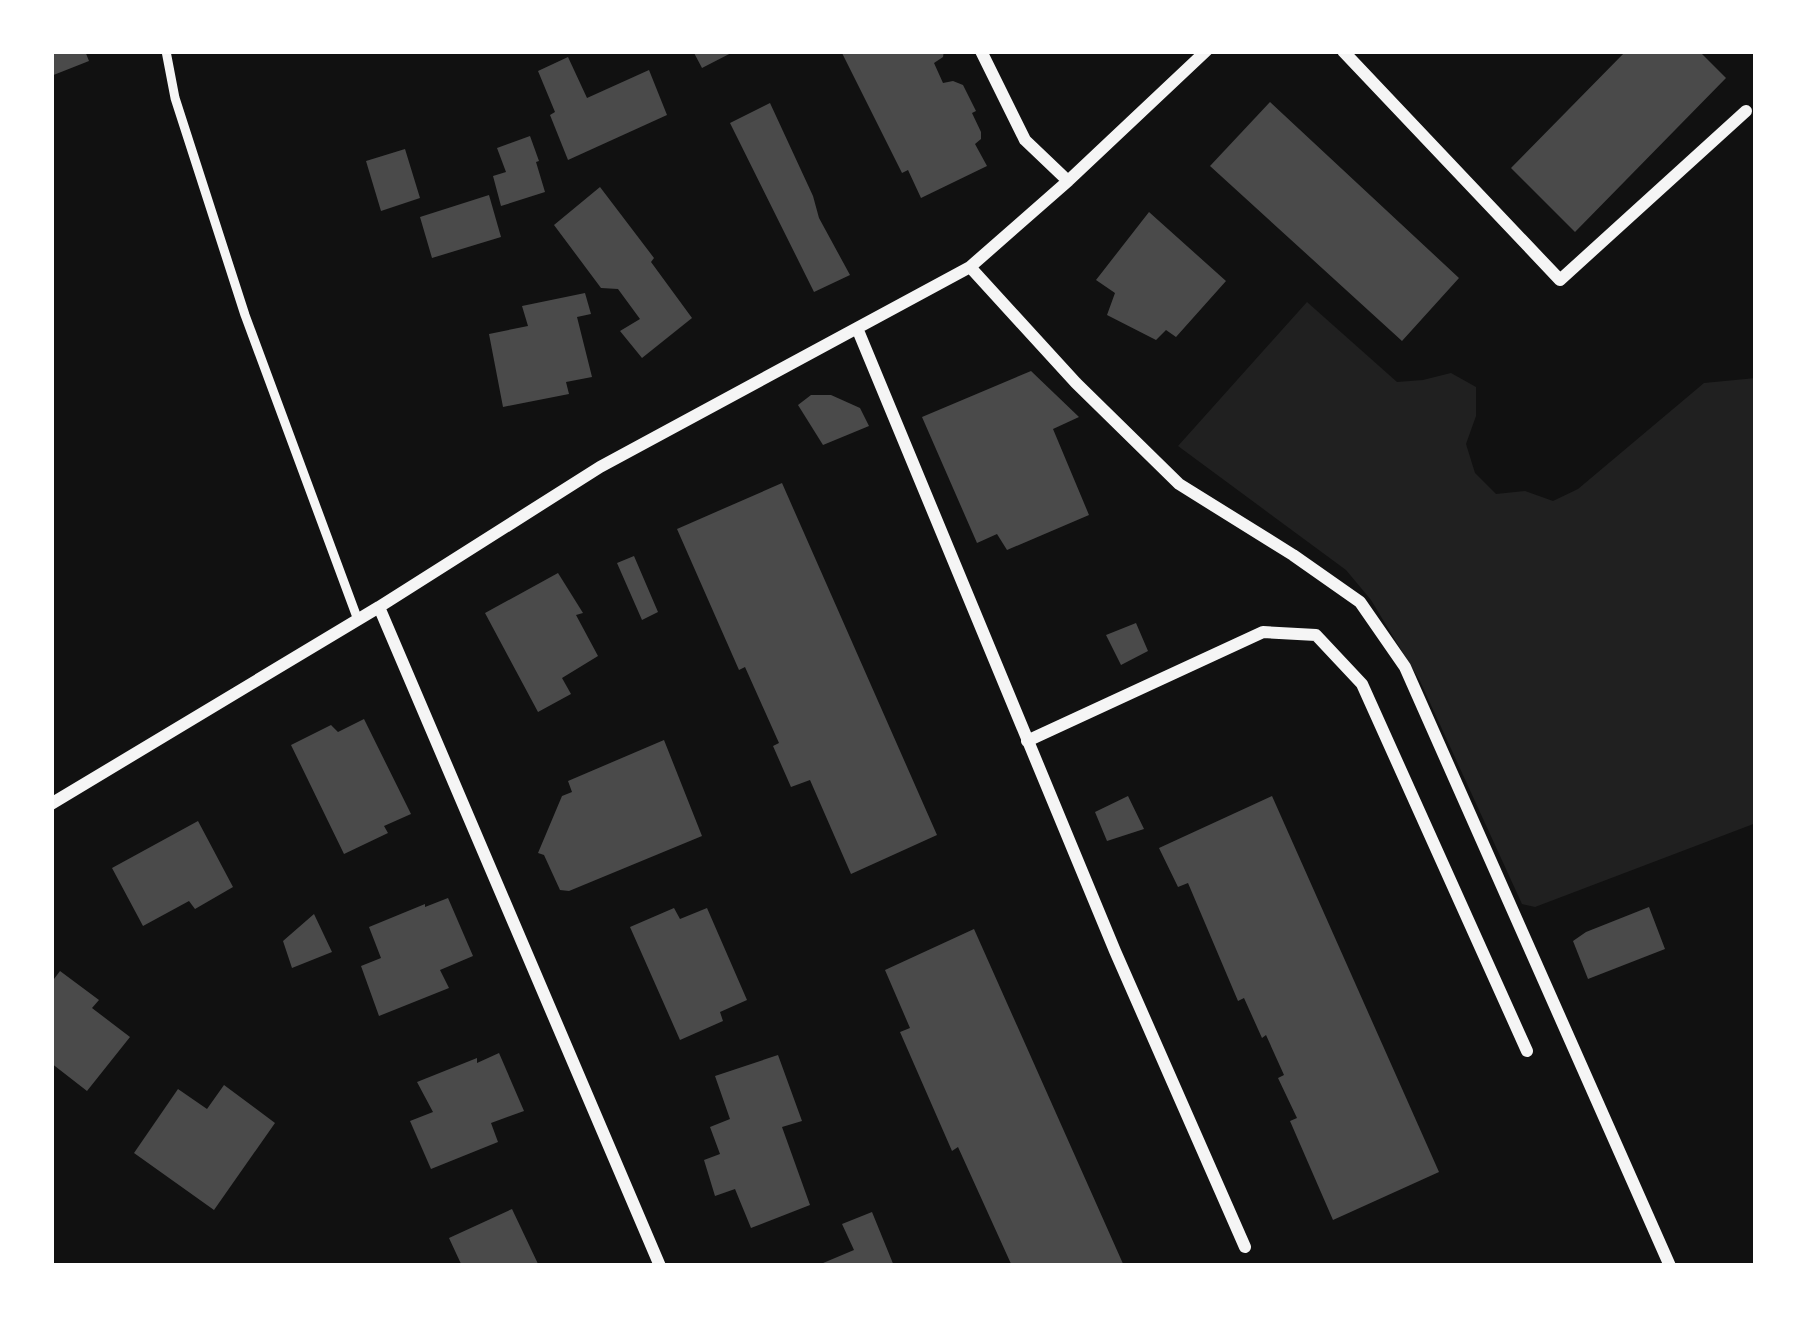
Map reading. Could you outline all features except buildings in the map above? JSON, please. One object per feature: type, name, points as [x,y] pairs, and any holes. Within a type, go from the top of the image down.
[{"type":"street","points":[[981,51],[1025,140],[1069,181]]},
{"type":"street","points":[[51,804],[379,608],[600,467],[970,267],[1206,51]]},
{"type":"street","points":[[1343,51],[1560,280],[1746,111]]},
{"type":"street","points":[[970,267],[1076,383],[1179,484],[1360,602],[1406,667],[1670,1266]]},
{"type":"street","points":[[857,328],[1133,993],[1245,1247]]},
{"type":"street","points":[[379,608],[659,1266]]},
{"type":"street","points":[[1027,741],[1263,632],[1316,634],[1362,684],[1527,1051]]},
{"type":"lane","points":[[166,51],[175,98],[244,315],[358,620]]},
{"type":"shaded area","points":[[1307,302],[1397,382],[1451,373],[1476,387],[1476,416],[1466,444],[1475,473],[1496,494],[1525,491],[1553,501],[1578,489],[1704,383],[1756,378],[1756,823],[1535,907],[1522,904],[1420,681],[1371,600],[1346,570],[1178,446]]}]
